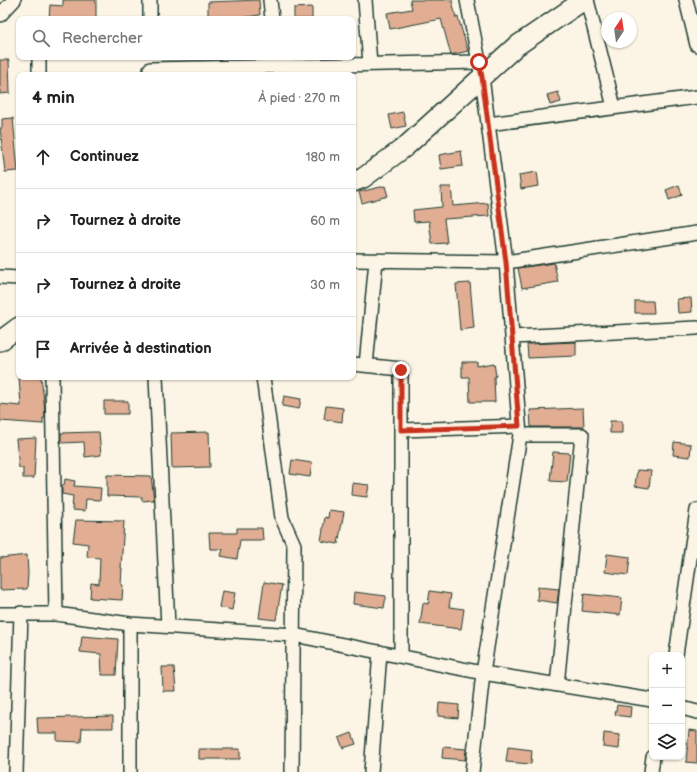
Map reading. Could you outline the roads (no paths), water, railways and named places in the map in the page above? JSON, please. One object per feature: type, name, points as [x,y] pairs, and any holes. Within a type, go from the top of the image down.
[{"type":"street","points":[[0,15],[14,0]]},
{"type":"street","points":[[150,0],[150,16]]},
{"type":"street","points":[[270,0],[272,16]]},
{"type":"street","points":[[365,0],[370,64]]},
{"type":"street","points":[[467,0],[481,70],[506,262],[520,430],[483,673],[472,772]]},
{"type":"street","points":[[356,181],[363,178],[406,147],[481,70],[585,0],[614,107]]},
{"type":"street","points":[[686,0],[697,44]]},
{"type":"street","points":[[39,60],[39,72]]},
{"type":"street","points":[[150,67],[247,71],[276,62],[370,64],[481,70]]},
{"type":"street","points":[[488,124],[697,97]]},
{"type":"street","points":[[356,260],[506,262],[697,233]]},
{"type":"street","points":[[376,260],[360,364],[401,370],[401,656]]},
{"type":"street","points":[[0,277],[16,278]]},
{"type":"street","points":[[512,337],[697,328]]},
{"type":"street","points":[[0,341],[16,329]]},
{"type":"street","points":[[52,380],[56,614]]},
{"type":"street","points":[[156,380],[168,626]]},
{"type":"street","points":[[263,380],[282,518],[294,545],[292,772]]},
{"type":"street","points":[[401,430],[520,430],[582,435],[557,685]]},
{"type":"street","points":[[676,652],[697,510]]},
{"type":"street","points":[[16,772],[20,613]]},
{"type":"street","points":[[0,614],[56,614],[130,624],[294,635],[483,673],[649,700]]},
{"type":"street","points":[[130,624],[130,772]]},
{"type":"street","points":[[371,772],[380,652]]},
{"type":"street","points":[[685,709],[697,712]]},
{"type":"street","points":[[651,772],[653,760]]}]
